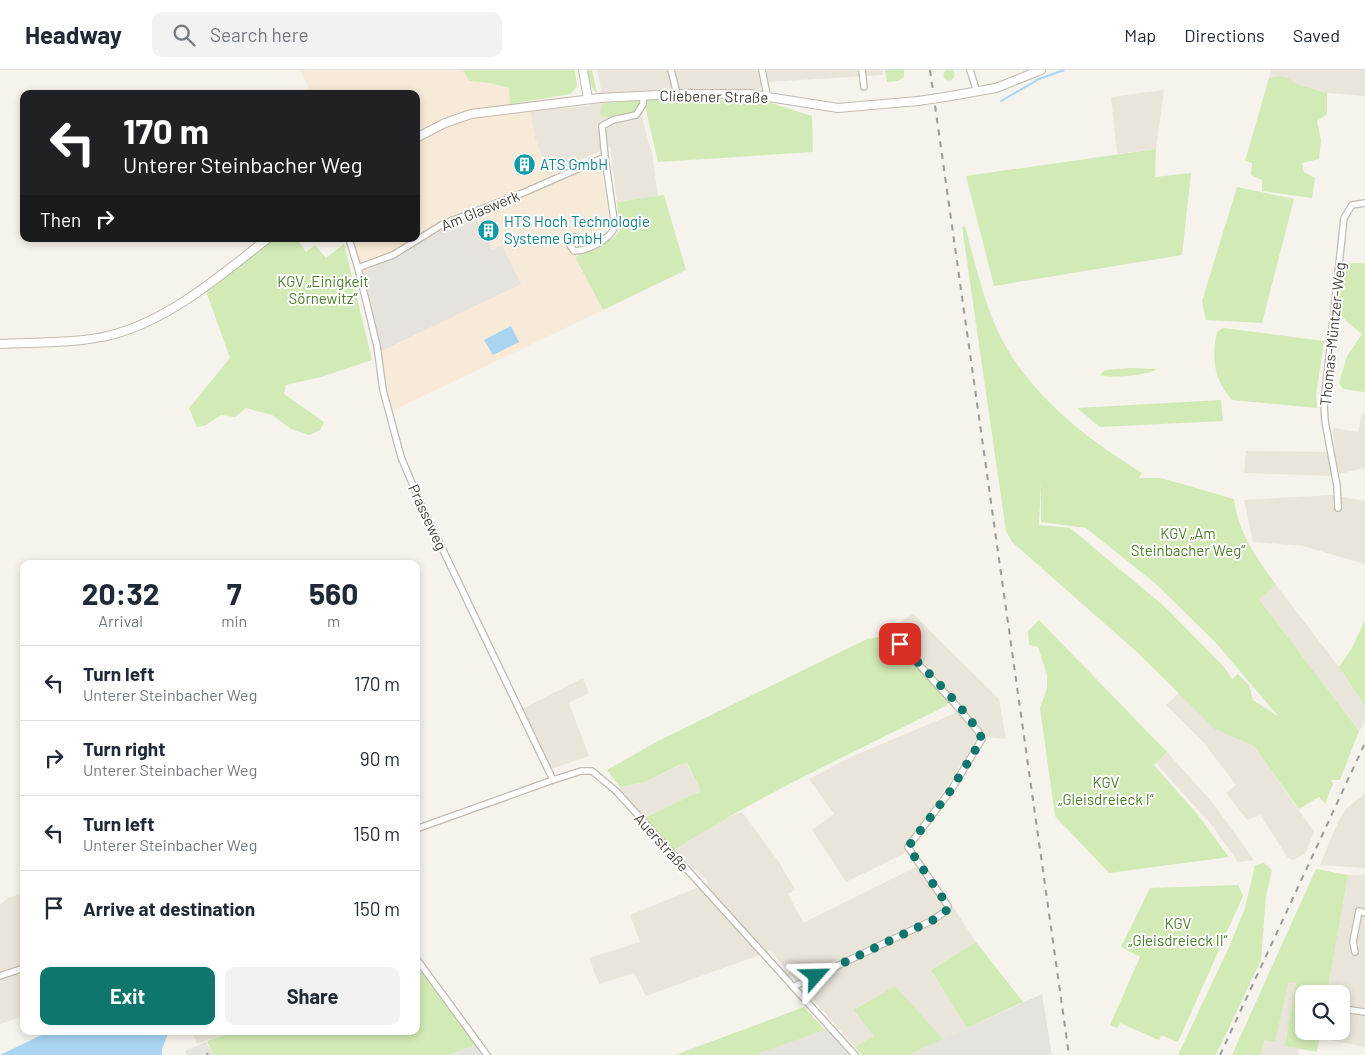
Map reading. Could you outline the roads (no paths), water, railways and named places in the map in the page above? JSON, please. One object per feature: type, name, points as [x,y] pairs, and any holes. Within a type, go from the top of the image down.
[{"type":"street","points":[[583,70],[588,99]]},
{"type":"street","points":[[671,70],[677,94]]},
{"type":"street","points":[[762,70],[767,95]]},
{"type":"street","points":[[862,70],[864,87]]},
{"type":"street","points":[[970,70],[977,92]]},
{"type":"street","name":"Cliebener Straße","points":[[420,136],[434,128],[471,114],[588,99],[677,94],[767,95],[838,108],[945,98],[1008,84],[1042,70]]},
{"type":"street","points":[[597,243],[611,234],[616,222],[602,126],[613,120],[636,115],[641,109],[644,95]]},
{"type":"street","name":"Am Glaswerk","points":[[420,238],[443,224],[525,192],[605,156]]},
{"type":"street","name":"Thomas-Müntzer-Weg","points":[[1338,508],[1337,486],[1324,421],[1324,404],[1344,218],[1352,205],[1365,203]]},
{"type":"street","points":[[0,344],[84,339],[126,330],[146,322],[203,288],[263,242]]},
{"type":"street","name":"Prasseweg","points":[[350,242],[377,346],[383,390],[401,457],[420,502],[554,780]]},
{"type":"street","name":"Am Glaswerk","points":[[358,268],[393,255],[414,242]]},
{"type":"street","points":[[793,987],[933,920],[947,910],[948,906],[908,847],[951,790],[982,739],[978,731],[956,704],[889,632]]},
{"type":"street","name":"Auerstraße","points":[[420,828],[581,771],[592,771],[616,791],[855,1055]]},
{"type":"street","points":[[1355,952],[1353,942],[1359,911],[1365,913]]},
{"type":"street","points":[[420,963],[487,1055]]},
{"type":"street","points":[[0,976],[20,969]]},
{"type":"street","points":[[1350,1010],[1365,1012]]},
{"type":"water","points":[[511,326],[519,342],[493,355],[484,340]]},
{"type":"water","points":[[42,1035],[168,1035],[162,1049],[162,1055],[0,1055]]},
{"type":"waterway","points":[[1001,101],[1039,79],[1064,70]]},
{"type":"railway","points":[[930,70],[1069,1055]]},
{"type":"railway","points":[[1220,1055],[1365,743]]},
{"type":"place","name":"ATS GmbH","points":[[524,164]]},
{"type":"place","name":"HTS Hoch Technologie Systeme GmbH","points":[[488,230]]},
{"type":"park label","name":"KGV „Einigkeit Sörnewitz“","points":[[323,290]]},
{"type":"park label","name":"KGV „Am Steinbacher Weg“","points":[[1188,542]]},
{"type":"park label","name":"KGV „Gleisdreieck I“","points":[[1106,790]]},
{"type":"park label","name":"KGV „Gleisdreieck II“","points":[[1178,932]]}]
